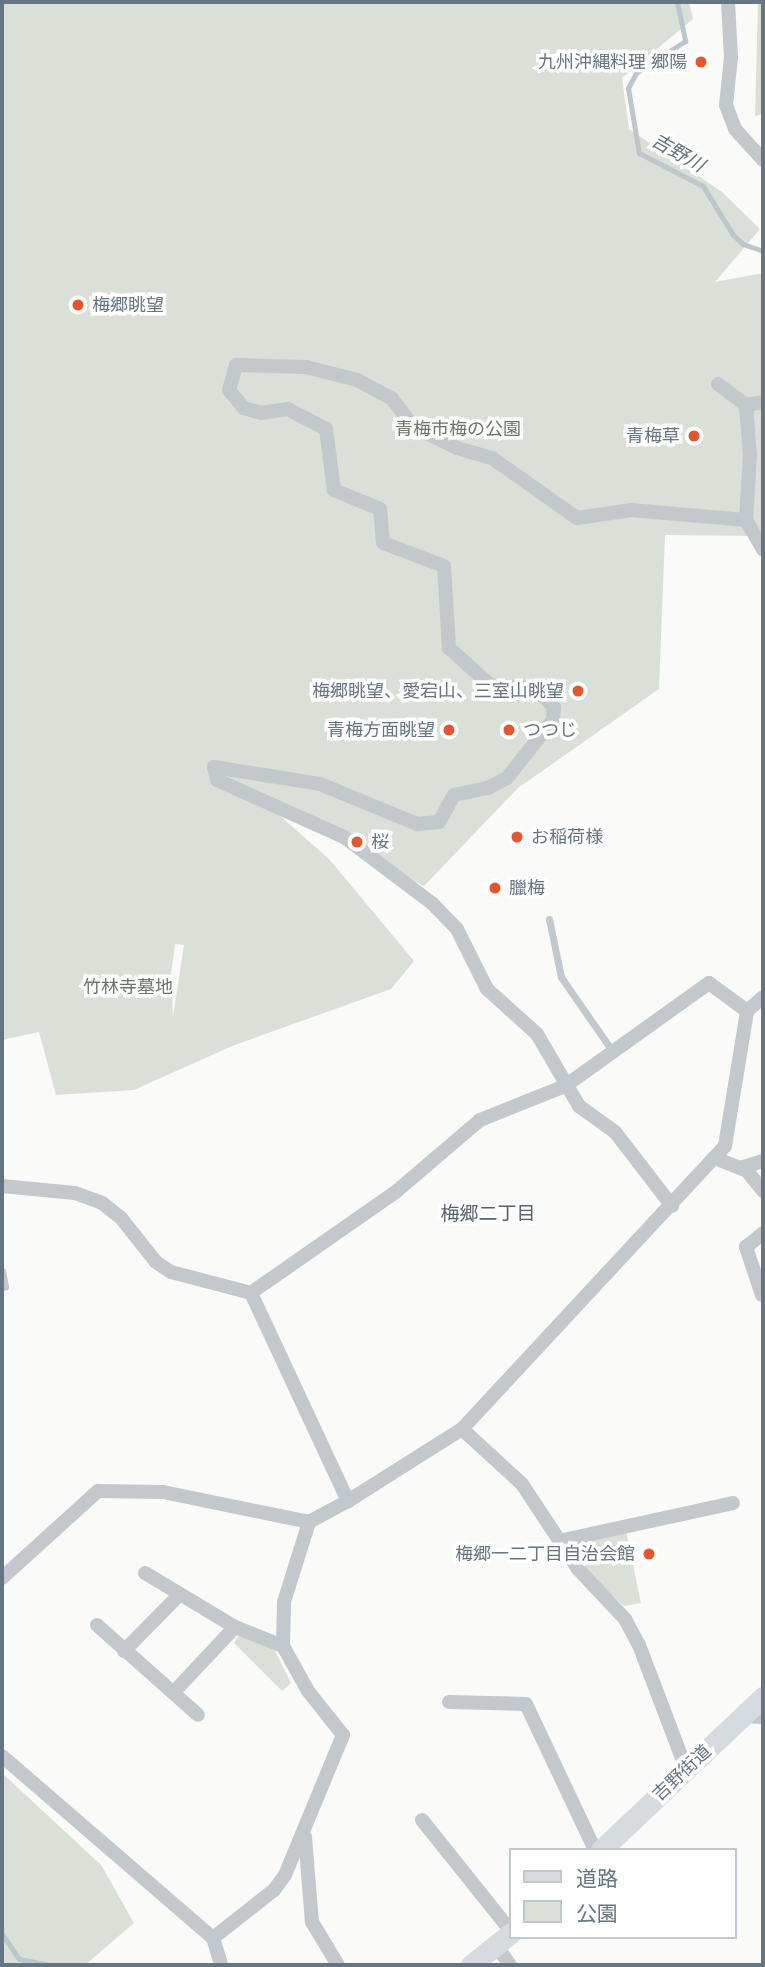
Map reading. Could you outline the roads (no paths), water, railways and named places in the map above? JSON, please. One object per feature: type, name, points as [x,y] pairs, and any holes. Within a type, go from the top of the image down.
[{"type":"main road","name":"吉野街道","points":[[603,1848],[685,1769],[753,1717],[763,1697]]},
{"type":"main road","points":[[471,1965],[506,1937]]},
{"type":"street","points":[[728,2],[731,57],[726,105],[735,129],[763,160]]},
{"type":"street","points":[[672,1206],[615,1132],[579,1106],[537,1034],[487,989],[457,929],[433,904],[344,837],[217,780],[214,766],[320,784],[417,824],[439,822],[454,795],[488,789],[507,778],[553,720],[554,707],[535,688],[489,685],[449,648],[444,566],[383,543],[380,509],[334,490],[326,429],[288,409],[261,413],[244,408],[229,390],[236,365],[306,367],[357,380],[392,399],[414,427],[457,448],[492,458],[578,518],[631,510],[746,520]]},
{"type":"street","points":[[718,384],[746,405],[763,402]]},
{"type":"street","points":[[746,405],[750,455],[746,520],[763,550]]},
{"type":"street","points":[[2,1186],[75,1193],[102,1203],[121,1218],[156,1262],[171,1272],[251,1293],[397,1191],[480,1119],[565,1086],[615,1055],[709,984],[747,1011]]},
{"type":"street","points":[[2,1578],[99,1491],[163,1492],[309,1522],[348,1501],[462,1429],[725,1146],[747,1011],[763,997]]},
{"type":"street","points":[[715,1158],[740,1168],[763,1191]]},
{"type":"street","points":[[740,1168],[763,1161]]},
{"type":"street","points":[[762,1295],[746,1247],[763,1233]]},
{"type":"street","points":[[251,1293],[348,1501]]},
{"type":"street","points":[[462,1429],[522,1484],[578,1569],[625,1619],[639,1645],[685,1769]]},
{"type":"street","points":[[559,1541],[733,1503]]},
{"type":"street","points":[[213,1938],[274,1890],[291,1864],[305,1822],[343,1735],[308,1691],[283,1646],[284,1602],[309,1522]]},
{"type":"street","points":[[145,1573],[235,1627],[283,1646]]},
{"type":"street","points":[[124,1651],[179,1595]]},
{"type":"street","points":[[97,1625],[198,1715]]},
{"type":"street","points":[[173,1693],[235,1627]]},
{"type":"street","points":[[449,1702],[526,1704],[594,1848]]},
{"type":"street","points":[[2,1756],[213,1938],[221,1965]]},
{"type":"street","points":[[422,1821],[506,1937],[510,1965]]},
{"type":"street","points":[[305,1822],[305,1882],[312,1922],[338,1965]]},
{"type":"lane","points":[[549,919],[562,977],[615,1055]]},
{"type":"lane","points":[[2,1271],[5,1287]]},
{"type":"waterway","name":"吉野川","points":[[677,2],[685,41],[636,73],[628,88],[639,153],[703,186],[733,235],[743,244],[763,251]]},
{"type":"waterway","points":[[2,1934],[19,1959],[49,1965]]},
{"type":"place","name":"九州沖縄料理 郷陽","points":[[701,62]]},
{"type":"place","name":"梅郷眺望","points":[[78,305]]},
{"type":"place","name":"青梅草","points":[[694,436]]},
{"type":"place","name":"梅郷眺望、愛宕山、三室山眺望","points":[[578,691]]},
{"type":"place","name":"青梅方面眺望","points":[[449,730]]},
{"type":"place","name":"つつじ","points":[[509,730]]},
{"type":"place","name":"お稲荷様","points":[[517,837]]},
{"type":"place","name":"桜","points":[[357,842]]},
{"type":"place","name":"臘梅","points":[[495,888]]},
{"type":"place","name":"梅郷一二丁目自治会館","points":[[649,1554]]},
{"type":"district","name":"梅郷二丁目","points":[[488,1214]]},
{"type":"park label","name":"青梅市梅の公園","points":[[458,429]]},
{"type":"park label","name":"竹林寺墓地","points":[[128,987]]}]
